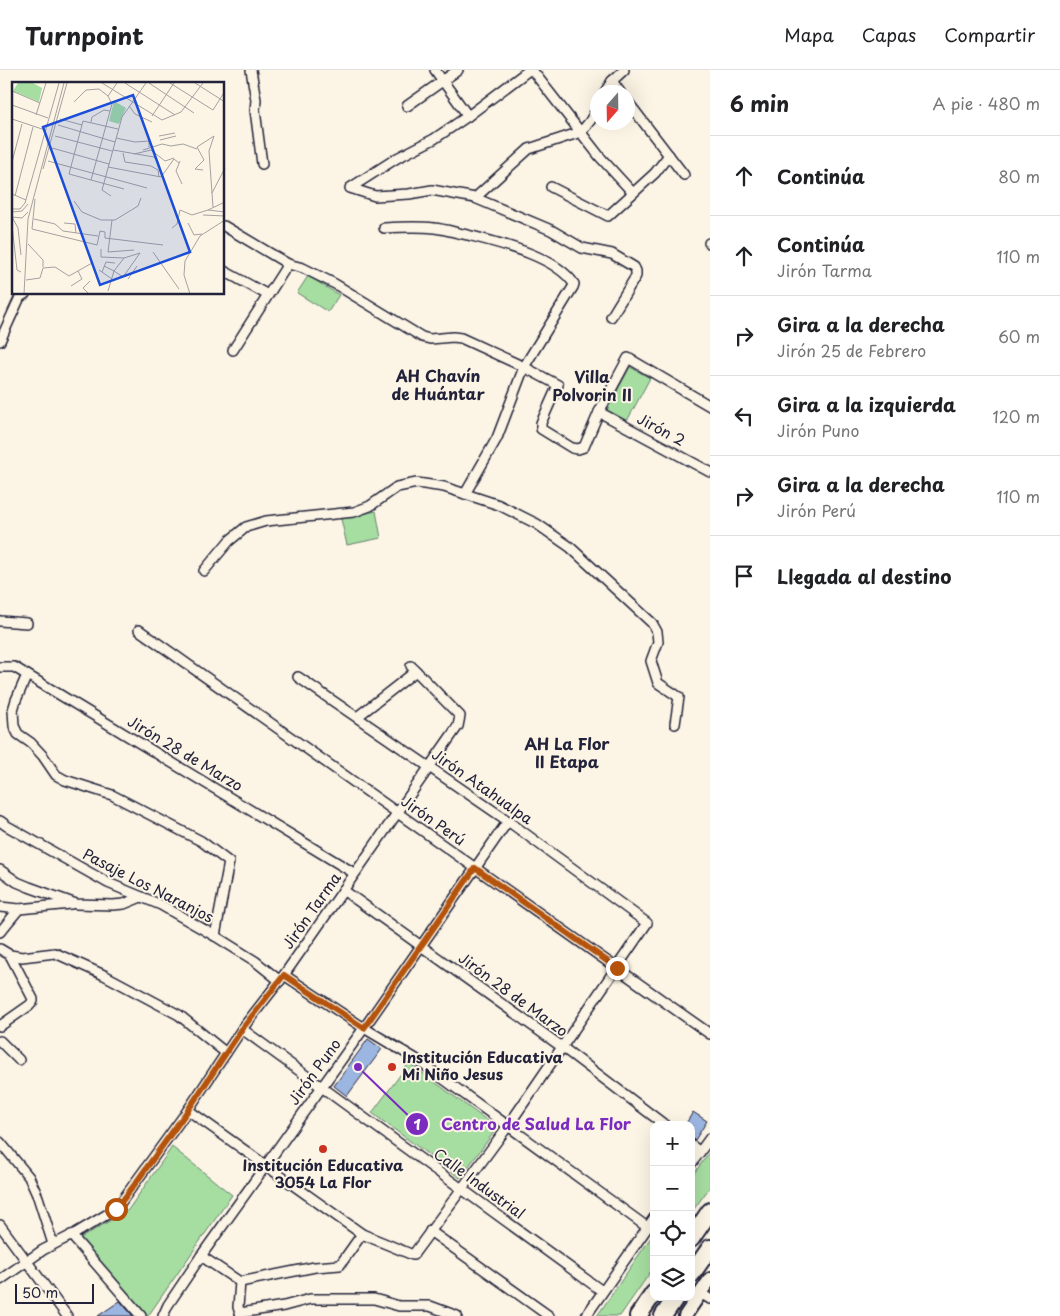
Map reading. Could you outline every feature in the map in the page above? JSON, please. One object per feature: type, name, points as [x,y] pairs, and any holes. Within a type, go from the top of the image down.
[{"type":"highway","points":[[695,1233],[710,1211]]},
{"type":"highway","points":[[695,1269],[710,1248]]},
{"type":"highway","points":[[638,1316],[650,1299]]},
{"type":"highway","points":[[663,1316],[673,1301]]},
{"type":"street","points":[[251,70],[262,164]]},
{"type":"street","points":[[435,70],[468,116]]},
{"type":"street","points":[[407,106],[458,70]]},
{"type":"street","points":[[611,317],[636,276],[634,267],[612,254],[582,248],[550,230],[475,198],[432,190],[375,196],[350,188],[397,158],[434,139],[530,70],[600,157],[633,193]]},
{"type":"street","points":[[609,85],[624,70]]},
{"type":"street","points":[[612,81],[615,85]]},
{"type":"street","points":[[635,111],[684,175]]},
{"type":"street","points":[[475,198],[529,149],[580,132],[590,121]]},
{"type":"street","points":[[551,187],[608,216],[655,173],[669,155]]},
{"type":"street","points":[[225,227],[288,264],[303,268],[335,284],[422,337],[430,339],[460,338],[524,367],[558,386],[541,423],[541,429],[572,448],[578,450],[584,447],[599,412],[628,358],[710,406]]},
{"type":"street","points":[[384,228],[436,228],[498,242],[556,266],[574,284],[524,367],[497,438],[465,494]]},
{"type":"street","points":[[233,350],[288,264]]},
{"type":"street","points":[[225,272],[268,295]]},
{"type":"street","points":[[0,342],[20,297],[24,295]]},
{"type":"street","name":"Jirón 2","points":[[599,412],[710,472]]},
{"type":"street","points":[[204,571],[229,541],[246,528],[266,521],[354,512],[370,506],[396,487],[417,483],[444,487],[499,505],[537,524],[570,547],[652,623],[657,632],[658,642],[651,661],[658,683],[678,697],[676,724]]},
{"type":"street","points":[[0,621],[27,623]]},
{"type":"street","name":"Jirón Perú","points":[[139,630],[710,1034]]},
{"type":"street","name":"Jirón 28 de Marzo","points":[[0,667],[14,667],[28,675],[354,873]]},
{"type":"street","name":"Jirón Tarma","points":[[0,1280],[53,1244],[116,1209],[188,1110],[242,1029],[282,978],[458,726],[460,716],[413,668],[357,717]]},
{"type":"street","points":[[28,675],[13,710],[14,726],[18,734],[31,743],[43,756],[56,775],[65,780],[112,794],[201,841],[229,862],[215,936]]},
{"type":"street","name":"Jirón Atahualpa","points":[[298,677],[508,821],[647,923],[617,968]]},
{"type":"street","name":"Pasaje Los Naranjos","points":[[0,821],[108,883],[161,905],[416,1059],[647,1227]]},
{"type":"street","name":"Jirón Puno","points":[[163,1316],[168,1305],[201,1256],[364,1028],[508,821]]},
{"type":"street","points":[[0,870],[29,888],[76,904]]},
{"type":"street","name":"Jirón 28 de Marzo","points":[[343,890],[562,1047],[660,1121]]},
{"type":"street","points":[[0,907],[19,909],[76,904],[113,905],[124,904],[141,897]]},
{"type":"street","points":[[0,932],[19,909]]},
{"type":"street","points":[[0,949],[10,955],[22,957],[52,953],[104,975],[179,1015],[226,1053]]},
{"type":"street","points":[[0,1026],[33,1001],[10,955]]},
{"type":"street","points":[[188,1110],[362,1234],[413,1255],[508,1126],[617,968]]},
{"type":"street","name":"Calle Industrial","points":[[242,1029],[602,1291]]},
{"type":"street","points":[[0,1041],[20,1060]]},
{"type":"street","points":[[695,1159],[710,1138]]},
{"type":"street","points":[[0,1142],[29,1177],[38,1197],[53,1244]]},
{"type":"street","points":[[695,1148],[700,1152]]},
{"type":"street","points":[[586,1316],[650,1223]]},
{"type":"street","points":[[0,1226],[67,1316]]},
{"type":"street","points":[[430,1231],[549,1316]]},
{"type":"street","points":[[201,1256],[240,1282],[315,1267],[340,1265],[362,1234]]},
{"type":"street","points":[[72,1235],[141,1316]]},
{"type":"street","points":[[685,1316],[705,1296],[710,1279]]},
{"type":"street","points":[[240,1282],[238,1307],[240,1313],[284,1306],[310,1299],[374,1299],[399,1306],[430,1306],[457,1316]]},
{"type":"green space","points":[[308,276],[339,295],[328,312],[297,293]]},
{"type":"green space","points":[[630,367],[650,378],[627,421],[607,410]]},
{"type":"green space","points":[[376,511],[381,538],[347,545],[341,519]]},
{"type":"green space","points":[[409,1063],[497,1128],[460,1178],[372,1113]]},
{"type":"green space","points":[[172,1147],[232,1195],[148,1316],[141,1316],[77,1240],[128,1210]]},
{"type":"green space","points":[[710,1151],[710,1187],[695,1208],[695,1172]]},
{"type":"green space","points":[[650,1239],[650,1273],[620,1316],[597,1316]]},
{"type":"building","points":[[368,1039],[382,1049],[347,1096],[334,1086]]},
{"type":"building","points":[[693,1112],[707,1121],[695,1140],[695,1121],[687,1121]]},
{"type":"building","points":[[120,1301],[133,1316],[98,1316]]},
{"type":"place","name":"Centro de Salud La Flor","points":[[358,1067]]},
{"type":"place","name":"Institución Educativa Mi Niño Jesus","points":[[392,1067]]},
{"type":"place","name":"Institución Educativa 3054 La Flor","points":[[323,1149]]},
{"type":"district","name":"AH Chavín de Huántar","points":[[438,385]]},
{"type":"district","name":"Villa Polvorin II","points":[[592,386]]},
{"type":"district","name":"AH La Flor II Etapa","points":[[567,753]]},
{"type":"route","points":[[116,1209],[188,1110],[242,1029],[284,975],[364,1028],[475,868],[617,968]]}]
